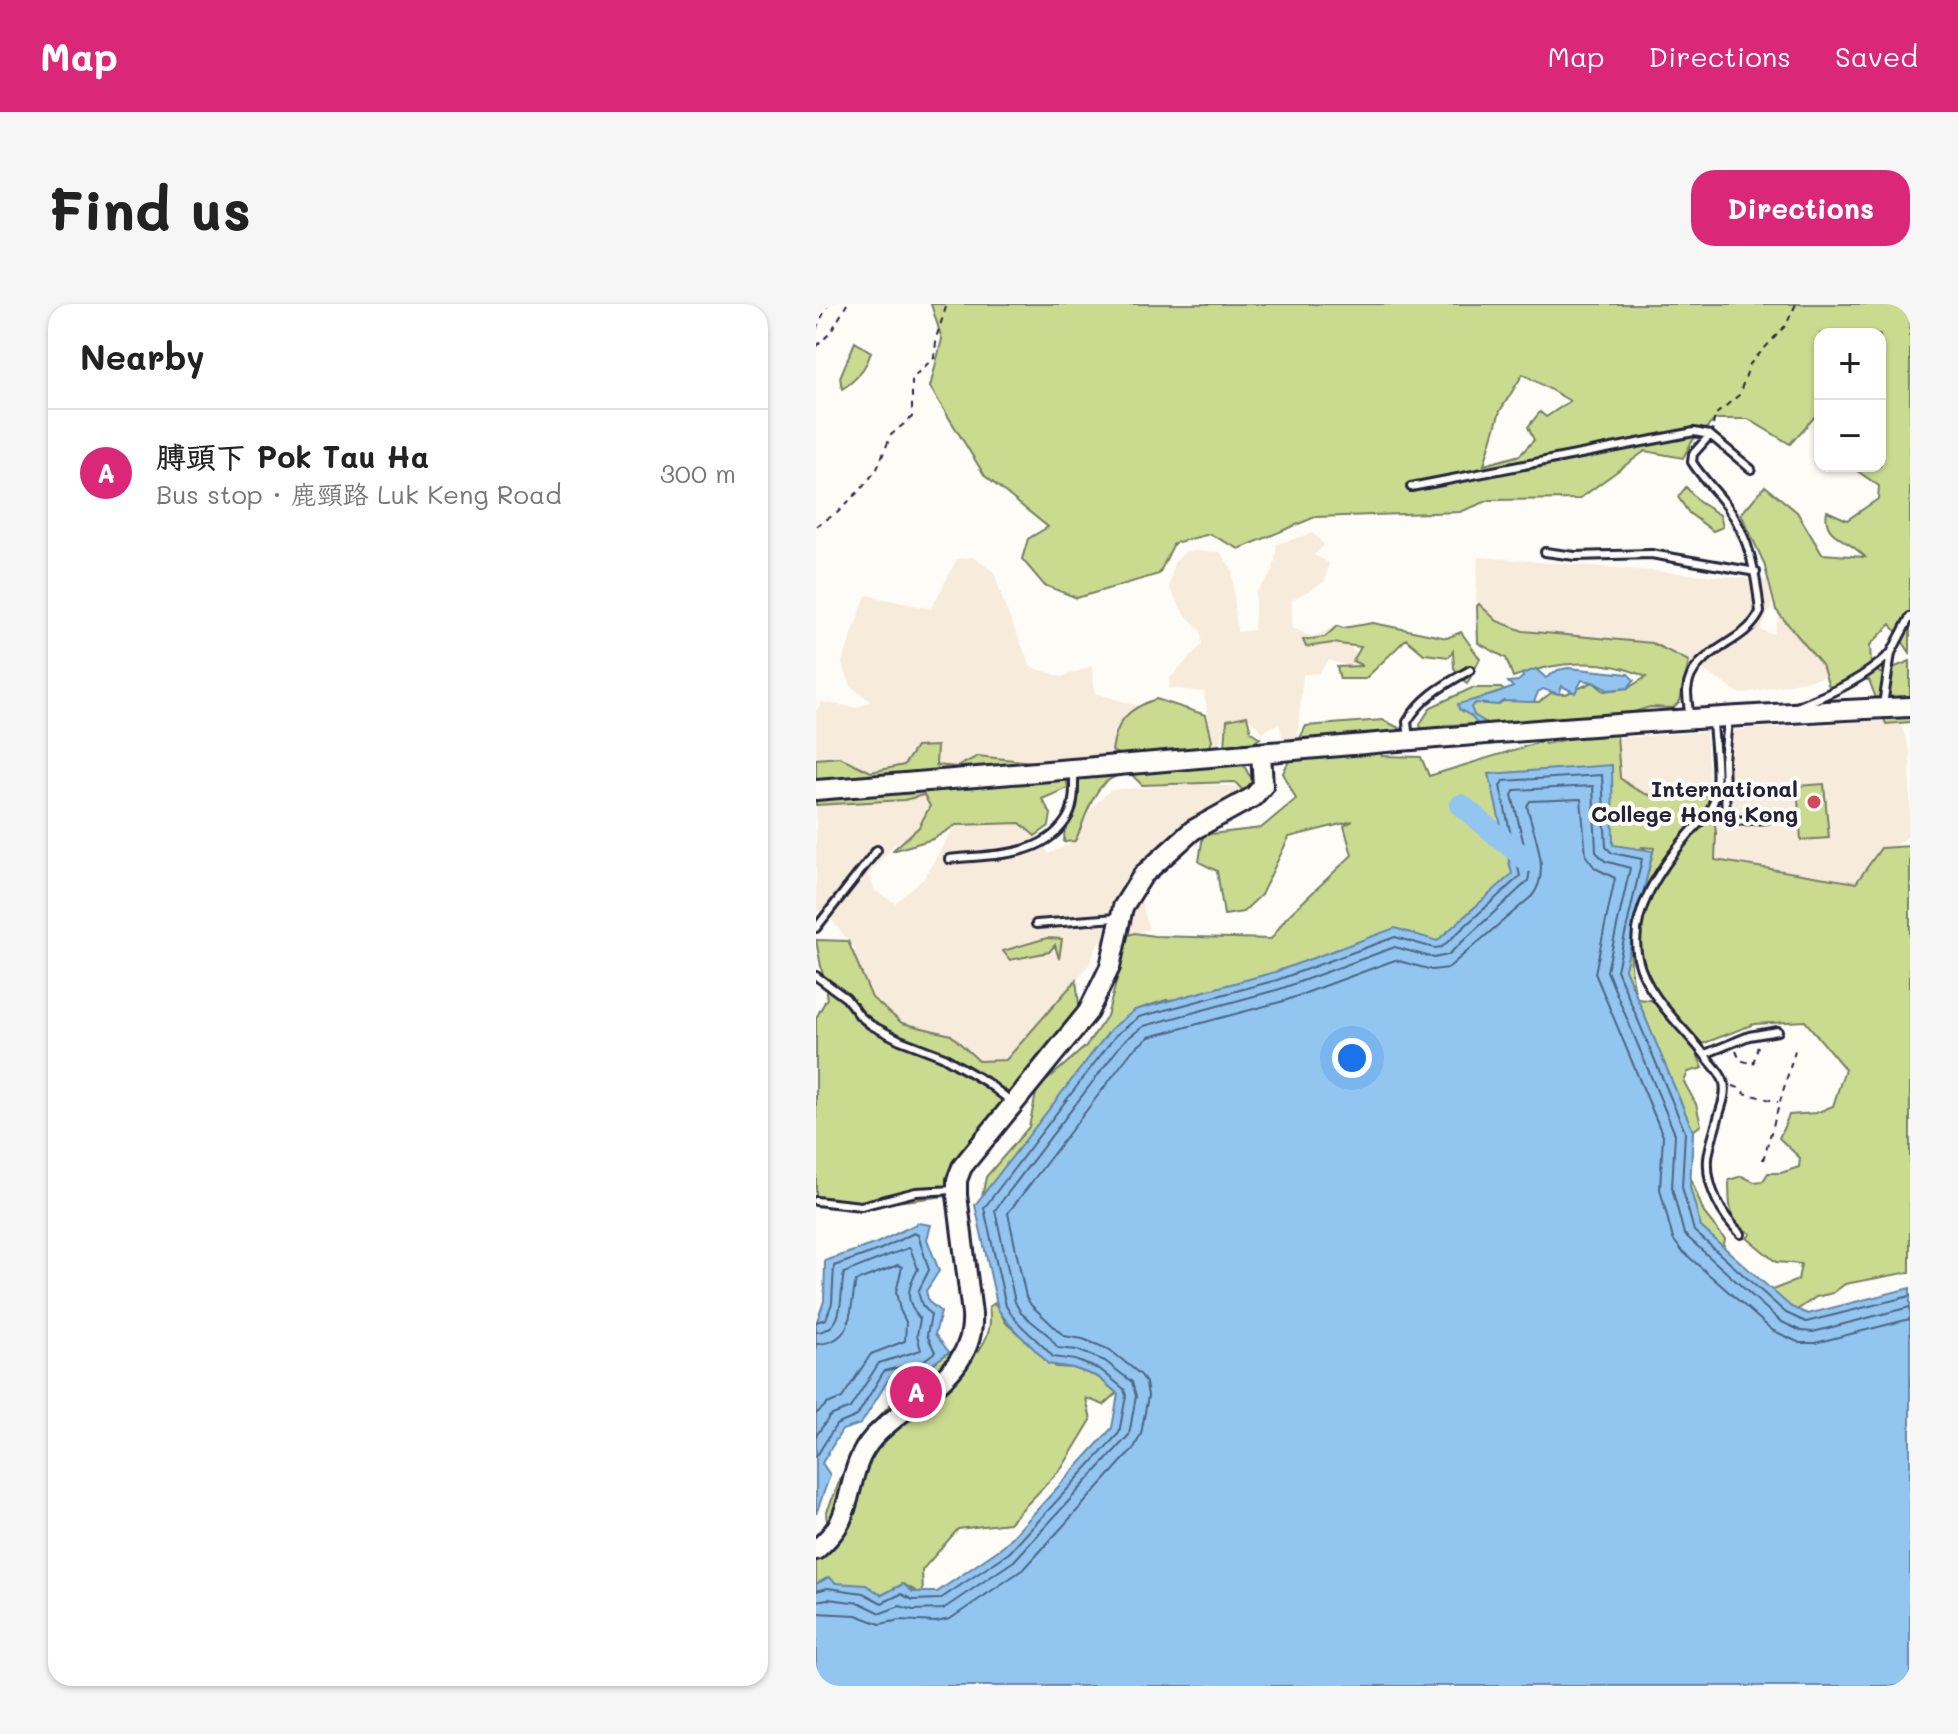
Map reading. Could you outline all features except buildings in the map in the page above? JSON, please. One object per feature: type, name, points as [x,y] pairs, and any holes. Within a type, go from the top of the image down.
[{"type":"main road","points":[[816,790],[1074,771],[1543,729],[1910,707]]},
{"type":"main road","points":[[816,1550],[840,1521],[856,1465],[871,1440],[949,1373],[968,1348],[972,1314],[957,1190],[959,1175],[966,1161],[1076,1029],[1093,1004],[1110,967],[1119,918],[1135,886],[1156,861],[1193,830],[1253,797],[1263,786],[1261,753]]},
{"type":"lane","points":[[1411,487],[1694,432],[1710,435],[1751,469]]},
{"type":"lane","points":[[1690,721],[1687,690],[1691,675],[1699,663],[1757,620],[1760,612],[1751,552],[1728,508],[1692,462],[1693,454],[1710,435]]},
{"type":"lane","points":[[1545,552],[1575,556],[1651,554],[1756,572]]},
{"type":"lane","points":[[1781,714],[1856,682],[1874,669],[1891,653],[1910,617]]},
{"type":"lane","points":[[1883,709],[1891,653]]},
{"type":"lane","points":[[1410,741],[1407,722],[1412,713],[1435,690],[1470,670]]},
{"type":"lane","points":[[1720,718],[1726,818],[1734,821],[1767,819]]},
{"type":"lane","points":[[1720,718],[1712,806],[1671,858],[1649,893],[1638,919],[1637,941],[1638,958],[1658,999],[1705,1054],[1724,1082],[1725,1094],[1708,1158],[1708,1172],[1720,1210],[1741,1234]]},
{"type":"lane","points":[[949,859],[1040,846],[1057,831],[1069,814],[1074,771]]},
{"type":"lane","points":[[816,928],[877,850]]},
{"type":"lane","points":[[1036,924],[1119,918]]},
{"type":"lane","points":[[816,976],[846,998],[871,1025],[942,1056],[1014,1103]]},
{"type":"lane","points":[[1705,1054],[1749,1036],[1778,1031]]},
{"type":"lane","points":[[816,1201],[861,1206],[916,1192],[957,1190]]},
{"type":"path","points":[[816,329],[828,304]]},
{"type":"path","points":[[816,347],[831,332],[847,304]]},
{"type":"path","points":[[816,526],[837,513],[862,488],[877,469],[891,435],[912,417],[912,378],[934,358],[937,335],[947,304]]},
{"type":"path","points":[[1710,435],[1715,415],[1739,395],[1750,364],[1786,325],[1796,304]]},
{"type":"path","points":[[1731,1043],[1740,1060],[1753,1064],[1759,1042]]},
{"type":"path","points":[[1763,1160],[1796,1047]]},
{"type":"path","points":[[1742,1089],[1744,1093],[1780,1103]]},
{"type":"shaded area","points":[[1313,533],[1324,545],[1314,555],[1329,563],[1324,582],[1292,600],[1292,628],[1313,637],[1332,628],[1346,634],[1346,643],[1364,661],[1358,669],[1329,660],[1319,673],[1303,674],[1297,742],[1284,745],[1279,723],[1263,732],[1247,716],[1227,721],[1219,748],[1209,749],[1209,719],[1204,692],[1169,688],[1170,678],[1202,645],[1201,631],[1183,612],[1169,587],[1174,563],[1186,551],[1220,552],[1232,569],[1237,632],[1254,630],[1256,592],[1273,572],[1277,544]]},
{"type":"shaded area","points":[[973,557],[994,572],[1005,607],[1031,667],[1062,677],[1092,666],[1095,693],[1158,712],[1112,730],[1119,757],[862,778],[844,756],[816,759],[816,711],[822,702],[857,708],[870,701],[851,686],[842,663],[866,595],[931,609],[957,559]]},
{"type":"shaded area","points":[[1478,557],[1768,580],[1772,606],[1760,630],[1774,634],[1784,599],[1843,673],[1741,694],[1689,661],[1652,643],[1517,630],[1491,618],[1476,600]]},
{"type":"shaded area","name":"International College Hong Kong","points":[[1900,720],[1910,752],[1910,834],[1856,883],[1714,860],[1718,731]]},
{"type":"shaded area","points":[[1706,732],[1710,795],[1622,800],[1617,738]]},
{"type":"shaded area","points":[[1198,784],[1239,787],[1247,801],[1183,837],[1137,887],[1149,929],[1098,943],[1089,965],[1006,1060],[979,1061],[951,1035],[902,1023],[872,998],[831,971],[856,950],[831,919],[816,909],[816,805],[941,793],[917,830],[893,846],[856,890],[869,876],[875,891],[895,903],[924,878],[958,821],[984,818],[1026,824],[1049,854],[1075,841],[1090,810],[1110,790]]},
{"type":"green space","points":[[931,304],[1910,304],[1910,653],[1891,624],[1870,645],[1871,666],[1880,673],[1910,661],[1910,722],[1886,724],[1869,680],[1858,679],[1829,687],[1822,665],[1776,610],[1764,563],[1741,514],[1765,486],[1797,512],[1822,554],[1865,557],[1837,537],[1826,520],[1827,511],[1847,520],[1878,499],[1879,486],[1859,472],[1886,472],[1886,328],[1814,328],[1814,418],[1790,444],[1748,419],[1716,419],[1693,440],[1683,458],[1645,451],[1579,499],[1490,500],[1460,512],[1315,517],[1239,549],[1210,534],[1174,543],[1159,574],[1077,598],[1044,585],[1022,559],[1028,539],[1048,527],[985,476],[930,387],[942,339]],"holes":[[[1523,374],[1570,401],[1546,417],[1540,412],[1528,427],[1534,440],[1520,455],[1484,465],[1500,411]]]},
{"type":"green space","points":[[855,342],[871,352],[860,373],[842,389],[840,377]]},
{"type":"green space","points":[[1686,487],[1699,502],[1720,515],[1723,527],[1713,531],[1689,513],[1678,497]]},
{"type":"green space","points":[[1479,604],[1497,621],[1523,631],[1652,643],[1689,661],[1680,701],[1673,708],[1650,707],[1601,722],[1545,718],[1523,723],[1444,725],[1423,740],[1420,724],[1431,707],[1472,688],[1501,688],[1515,701],[1539,702],[1551,693],[1566,694],[1593,682],[1604,691],[1628,688],[1646,677],[1614,666],[1580,664],[1546,667],[1513,677],[1506,658],[1478,643]]},
{"type":"green space","points":[[1373,623],[1447,638],[1461,632],[1480,659],[1467,684],[1454,668],[1453,651],[1449,657],[1424,654],[1406,639],[1365,679],[1340,679],[1337,667],[1363,666],[1353,661],[1361,647],[1333,643],[1306,647],[1303,640],[1325,637],[1337,626],[1343,628]]},
{"type":"green space","points":[[1156,699],[1206,715],[1212,740],[1209,751],[1124,757],[1112,751],[1116,732],[1130,712]]},
{"type":"green space","points":[[1247,716],[1251,732],[1260,738],[1243,750],[1225,747],[1227,720]]},
{"type":"green space","points":[[1383,720],[1405,731],[1377,743],[1382,756],[1421,757],[1429,776],[1543,741],[1545,744],[1598,733],[1617,735],[1620,778],[1632,787],[1662,798],[1710,795],[1716,832],[1715,860],[1856,883],[1881,848],[1910,846],[1910,1272],[1845,1284],[1833,1293],[1816,1297],[1794,1312],[1773,1302],[1772,1290],[1798,1280],[1801,1264],[1776,1262],[1747,1238],[1751,1234],[1733,1217],[1729,1180],[1742,1176],[1754,1182],[1763,1181],[1768,1173],[1781,1173],[1799,1167],[1800,1158],[1779,1138],[1789,1115],[1816,1113],[1833,1106],[1845,1069],[1805,1021],[1754,1024],[1694,1047],[1703,1068],[1688,1072],[1684,1082],[1696,1104],[1701,1125],[1693,1131],[1690,1176],[1704,1213],[1725,1239],[1722,1253],[1714,1256],[1537,894],[1475,907],[1431,947],[1203,998],[1166,1000],[1135,1010],[981,1202],[986,1177],[1029,1127],[1037,1089],[1086,1046],[1107,1016],[1125,936],[1135,933],[1271,939],[1286,918],[1352,855],[1344,826],[1353,821],[1289,837],[1261,895],[1243,912],[1224,915],[1217,871],[1199,862],[1203,835],[1261,828],[1296,799],[1283,773],[1306,726]],"holes":[[[1641,847],[1654,848],[1639,909],[1638,954],[1660,1001],[1637,999],[1631,962],[1632,924],[1648,851]]]},
{"type":"green space","points":[[937,746],[936,765],[957,767],[978,756],[1041,763],[1066,778],[1068,788],[1042,799],[1051,814],[1049,826],[1035,836],[1020,823],[956,825],[933,839],[892,851],[919,827],[930,806],[924,795],[904,800],[816,805],[816,759],[840,757],[871,772],[904,765],[916,747]]},
{"type":"green space","points":[[1241,760],[1249,775],[1263,786],[1248,796],[1235,782],[1142,785],[1132,775],[1109,780],[1094,797],[1075,841],[1064,842],[1077,775]]},
{"type":"green space","points":[[1824,784],[1829,838],[1801,840],[1797,786]]},
{"type":"green space","points":[[1047,938],[1062,939],[1059,959],[1055,945],[1049,952],[1010,960],[1003,951]]},
{"type":"green space","points":[[816,940],[848,941],[872,998],[902,1023],[951,1035],[979,1061],[1006,1060],[1076,980],[1081,1019],[1014,1106],[967,1179],[963,1194],[861,1206],[816,1201],[816,1018],[827,998]]},
{"type":"green space","points":[[995,1303],[1006,1323],[1056,1367],[1073,1368],[1098,1377],[1117,1393],[1104,1405],[1086,1398],[1091,1420],[1062,1468],[1009,1523],[958,1529],[922,1570],[923,1595],[903,1584],[882,1595],[836,1583],[829,1578],[816,1584],[816,1548],[831,1548],[826,1514],[856,1442],[915,1377],[949,1352],[978,1352],[989,1331],[989,1307]]},
{"type":"water","points":[[1568,668],[1628,674],[1634,680],[1628,688],[1608,690],[1582,680],[1575,693],[1562,686],[1559,694],[1543,689],[1538,692],[1534,702],[1476,703],[1471,707],[1474,715],[1493,727],[1480,728],[1471,716],[1459,709],[1458,704],[1513,687],[1508,682],[1518,681],[1522,674],[1536,669],[1546,678]]},
{"type":"water","points":[[1612,765],[1613,845],[1653,851],[1625,969],[1693,1131],[1690,1187],[1701,1227],[1791,1307],[1808,1314],[1910,1288],[1910,1686],[816,1686],[816,1584],[829,1577],[836,1583],[866,1585],[882,1595],[903,1584],[913,1592],[937,1592],[1004,1546],[1112,1428],[1118,1394],[1098,1377],[1073,1368],[1048,1364],[998,1309],[975,1205],[1111,1029],[1135,1010],[1275,972],[1395,928],[1437,941],[1512,874],[1489,774]]},
{"type":"water","points":[[918,1223],[931,1225],[927,1239],[939,1271],[926,1291],[929,1302],[941,1312],[935,1334],[949,1352],[927,1368],[890,1377],[861,1424],[842,1430],[822,1463],[830,1475],[816,1514],[816,1324],[824,1301],[825,1261],[877,1243]]},
{"type":"waterway","points":[[1461,805],[1528,861]]},
{"type":"place","name":"International College Hong Kong","points":[[1814,802]]},
{"type":"place","name":"膊頭下 Pok Tau Ha","points":[[916,1392]]}]
